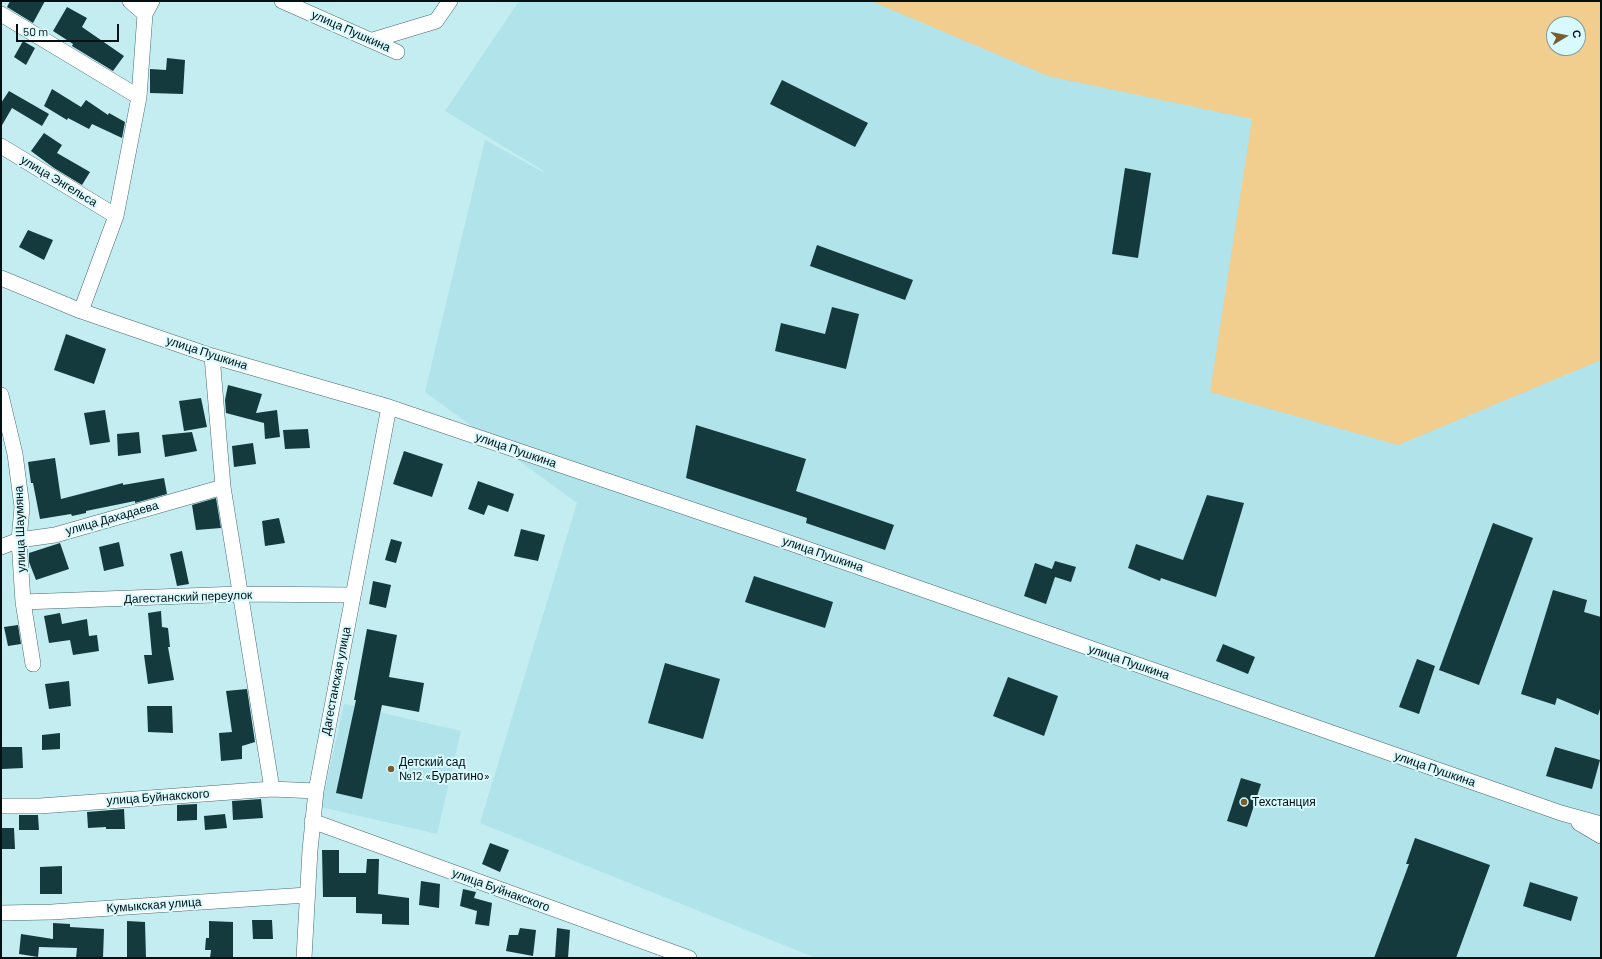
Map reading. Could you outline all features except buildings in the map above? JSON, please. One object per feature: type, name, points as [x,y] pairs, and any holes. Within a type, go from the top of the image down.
[{"type":"street","points":[[130,1],[145,14]]},
{"type":"street","points":[[81,311],[116,216],[139,97],[145,14],[152,1]]},
{"type":"street","name":"улица Пушкина","points":[[282,1],[397,52]]},
{"type":"street","points":[[372,40],[436,21],[450,1]]},
{"type":"street","points":[[1,14],[139,97]]},
{"type":"street","name":"улица Энгельса","points":[[1,146],[116,216]]},
{"type":"street","name":"улица Пушкина","points":[[3,282],[81,311],[212,356],[389,407],[770,536],[1561,813],[1601,824]]},
{"type":"street","points":[[212,356],[222,487],[272,789]]},
{"type":"street","name":"улица Шаумяна","points":[[1,395],[15,454],[22,507],[19,540],[23,602],[33,664]]},
{"type":"street","name":"Дагестанская улица","points":[[304,958],[306,895],[316,791],[352,595],[389,407]]},
{"type":"street","name":"улица Дахадаева","points":[[1,547],[19,540],[55,535],[222,487]]},
{"type":"street","name":"Дагестанский переулок","points":[[23,602],[239,594],[352,595]]},
{"type":"street","name":"улица Буйнакского","points":[[1,806],[40,806],[272,789],[316,791]]},
{"type":"street","name":"улица Пушкина","points":[[1561,813],[1601,836]]},
{"type":"street","name":"улица Буйнакского","points":[[312,821],[689,958]]},
{"type":"street","name":"Кумыкская улица","points":[[1,913],[52,912],[306,895]]},
{"type":"shaded area","points":[[519,1],[910,1],[1261,101],[1601,345],[1601,958],[816,958],[480,823],[577,503],[425,392],[485,140],[543,172],[544,171],[445,111]]},
{"type":"shaded area","points":[[871,1],[1601,1],[1601,360],[1398,445],[1210,392],[1252,119],[1048,76]]},
{"type":"shaded area","name":"Детский сад №12 «Буратино»","points":[[344,704],[461,731],[437,834],[321,807]]},
{"type":"place","name":"Детский сад №12 «Буратино»","points":[[391,769]]},
{"type":"place","name":"Техстанция","points":[[1244,802]]}]
